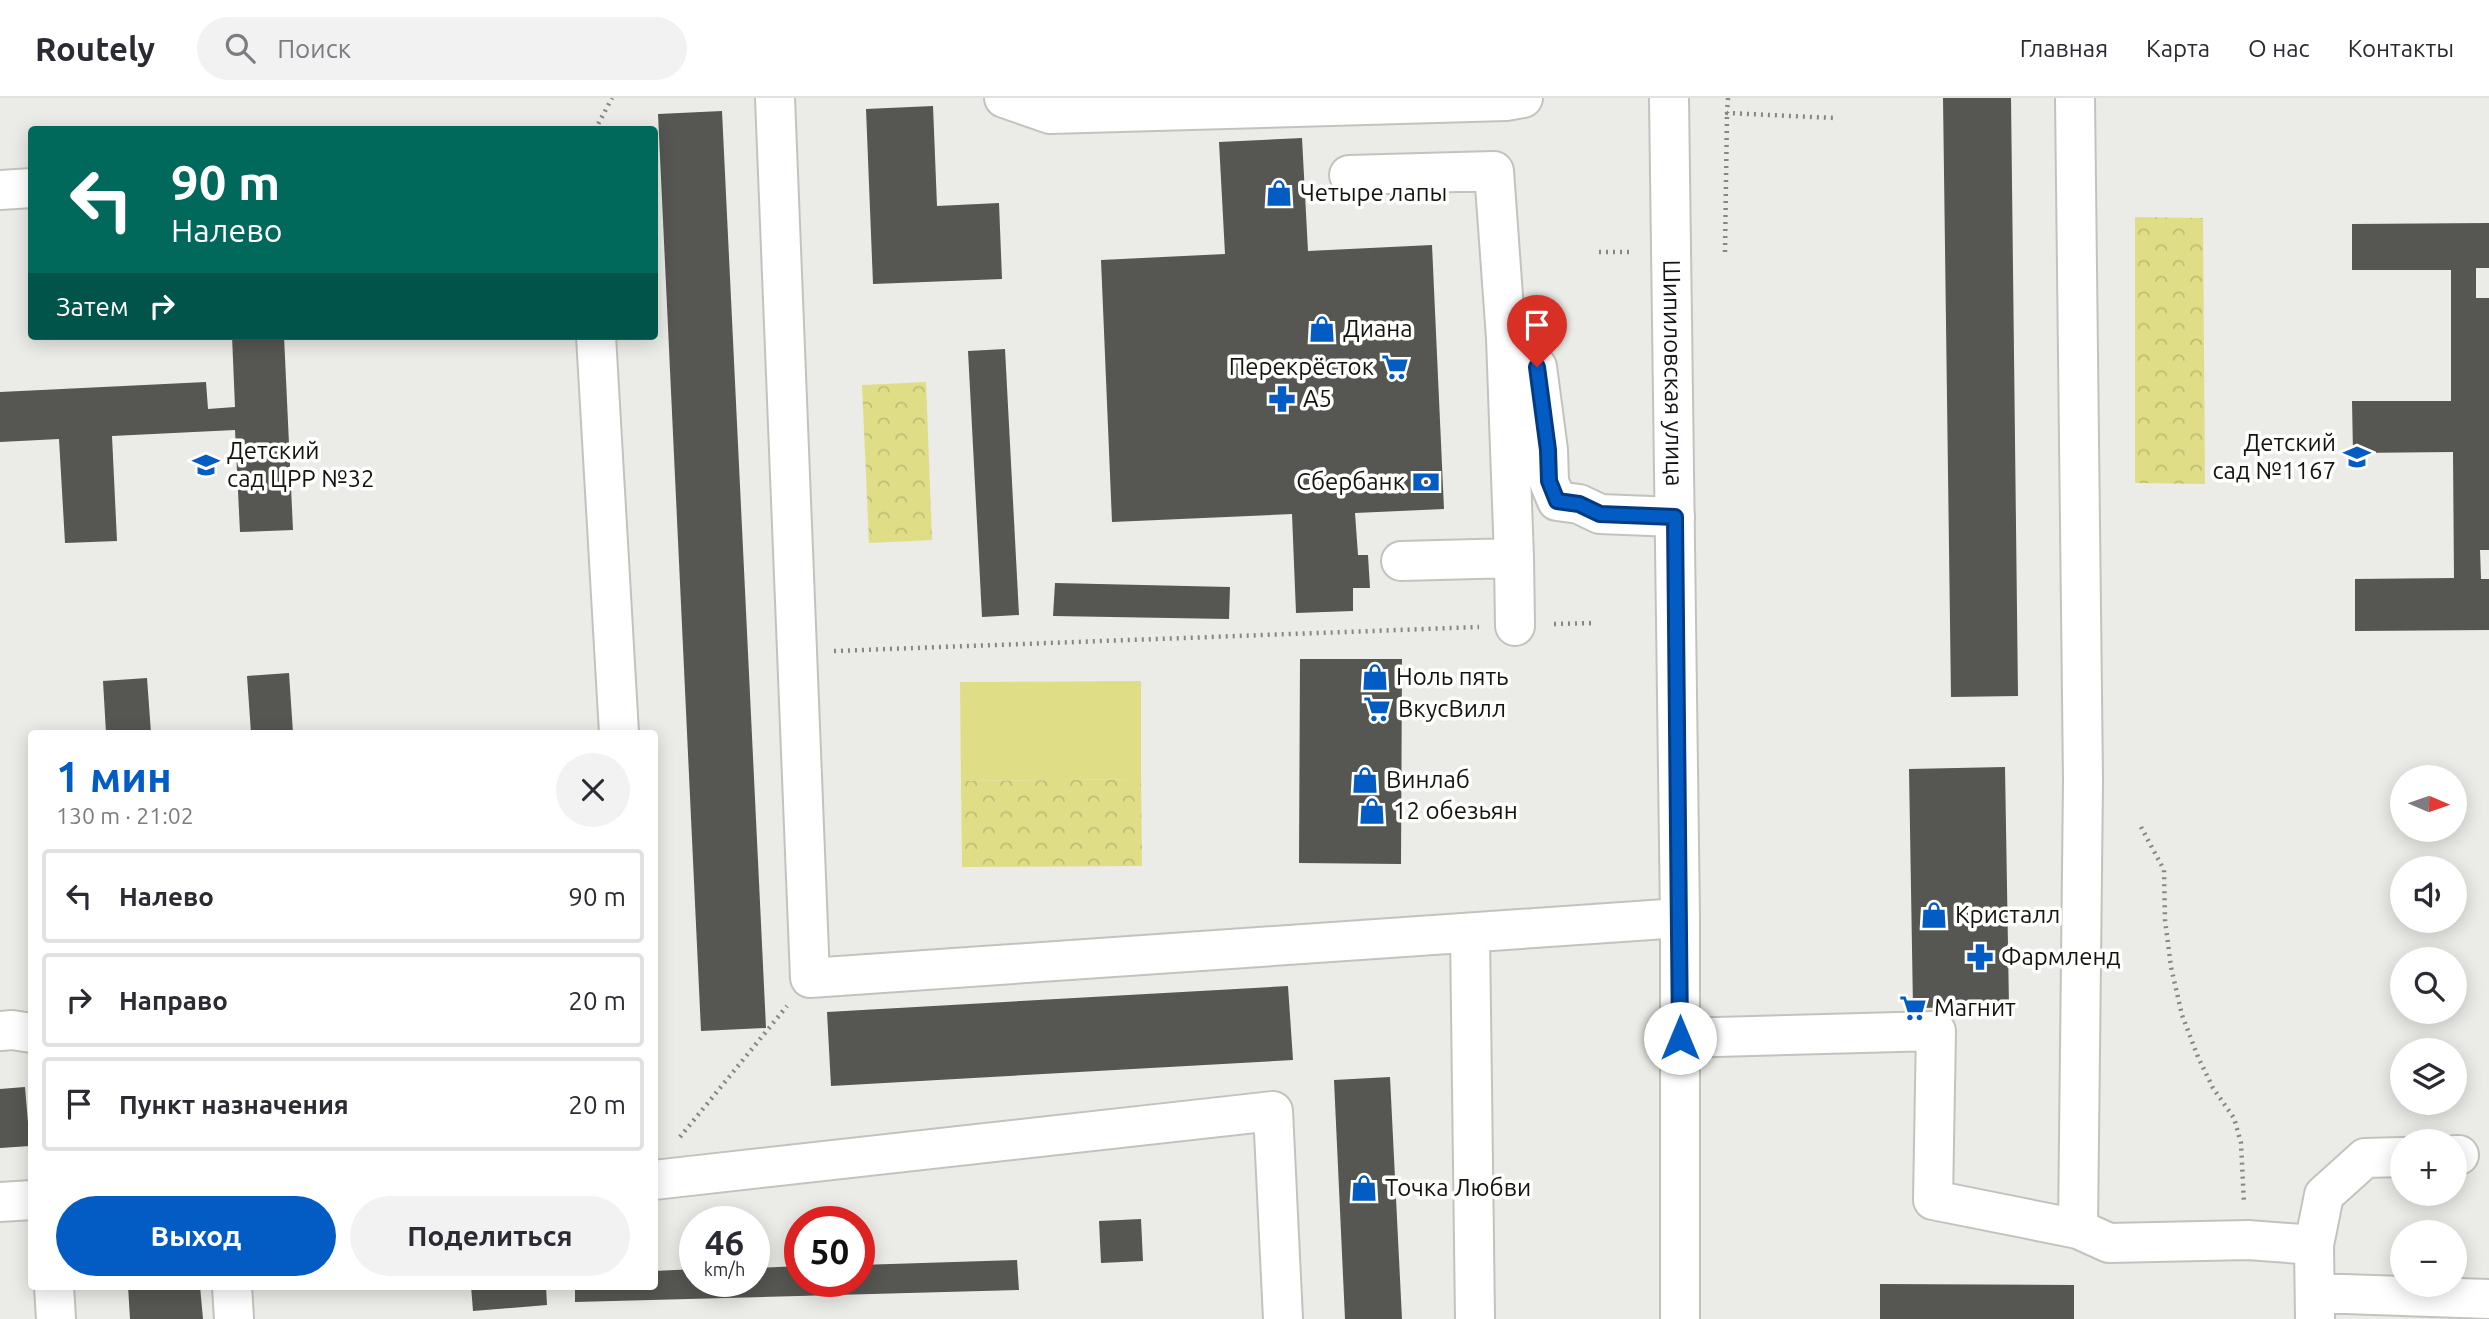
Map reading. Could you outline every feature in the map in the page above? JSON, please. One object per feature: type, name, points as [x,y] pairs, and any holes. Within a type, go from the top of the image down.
[{"type":"main road","points":[[775,98],[810,978],[1679,918]]},
{"type":"main road","points":[[1004,98],[1050,114],[1511,99]]},
{"type":"main road","name":"Шипиловская улица","points":[[1669,98],[1680,1038],[1679,1319]]},
{"type":"main road","points":[[2075,98],[2083,780],[2078,1229]]},
{"type":"main road","points":[[1349,175],[1494,172],[1506,338],[1514,626]]},
{"type":"main road","points":[[0,190],[28,188]]},
{"type":"main road","points":[[596,340],[618,730]]},
{"type":"main road","points":[[1537,367],[1548,450],[1549,481],[1557,501],[1579,504],[1600,514],[1675,517]]},
{"type":"main road","points":[[1401,561],[1514,558]]},
{"type":"main road","points":[[1470,933],[1475,1319]]},
{"type":"main road","points":[[0,1031],[28,1032]]},
{"type":"main road","points":[[1680,1038],[1936,1031],[1933,1200],[2078,1229],[2109,1243],[2248,1240],[2314,1245]]},
{"type":"main road","points":[[663,1164],[1273,1111],[1283,1319]]},
{"type":"main road","points":[[2390,1157],[2365,1158],[2324,1195],[2314,1245],[2315,1306],[2489,1299]]},
{"type":"main road","points":[[0,1202],[28,1200]]},
{"type":"main road","points":[[54,1290],[56,1319]]},
{"type":"main road","points":[[232,1290],[234,1319]]},
{"type":"path","points":[[597,126],[612,98]]},
{"type":"path","points":[[1726,252],[1728,98]]},
{"type":"path","points":[[1727,113],[1833,118]]},
{"type":"path","points":[[1599,252],[1638,252]]},
{"type":"path","points":[[796,652],[1595,623]]},
{"type":"path","points":[[2141,827],[2164,870],[2165,920],[2171,967],[2182,1015],[2208,1077],[2234,1118],[2241,1143],[2241,1184],[2248,1240]]},
{"type":"path","points":[[663,1164],[810,978]]},
{"type":"green space","points":[[2135,217],[2203,218],[2205,484],[2135,483]]},
{"type":"green space","points":[[926,382],[932,540],[869,543],[862,385]]},
{"type":"green space","points":[[1141,681],[1141,779],[961,781],[960,682]]},
{"type":"green space","points":[[1141,779],[1142,866],[962,867],[961,781]]},
{"type":"building","points":[[1943,98],[2011,98],[2018,696],[1951,697]]},
{"type":"building","points":[[933,106],[937,206],[999,203],[1002,279],[873,284],[866,109]]},
{"type":"building","points":[[722,111],[766,1028],[701,1031],[658,114]]},
{"type":"building","points":[[1302,138],[1308,251],[1432,245],[1444,509],[1355,513],[1358,555],[1368,555],[1370,588],[1353,588],[1353,611],[1296,613],[1292,514],[1112,522],[1101,260],[1225,254],[1219,142]]},
{"type":"building","points":[[2489,223],[2489,268],[2476,268],[2476,298],[2489,298],[2489,550],[2480,550],[2481,579],[2489,579],[2489,630],[2355,631],[2355,579],[2454,578],[2453,452],[2353,453],[2352,401],[2451,401],[2451,270],[2352,270],[2352,224]]},
{"type":"building","points":[[232,340],[284,340],[293,530],[240,532],[235,430],[112,436],[117,541],[65,543],[59,439],[0,442],[0,392],[206,382],[208,409],[235,407]]},
{"type":"building","points":[[1005,349],[1019,615],[982,617],[968,351]]},
{"type":"building","points":[[1055,583],[1230,587],[1229,619],[1053,616]]},
{"type":"building","points":[[1300,659],[1402,659],[1401,864],[1299,863]]},
{"type":"building","points":[[289,673],[293,730],[251,730],[247,676]]},
{"type":"building","points":[[147,678],[151,730],[106,730],[103,681]]},
{"type":"building","points":[[2005,767],[2009,1007],[1913,1008],[1909,769]]},
{"type":"building","points":[[1288,986],[1293,1060],[831,1086],[827,1012]]},
{"type":"building","points":[[1390,1077],[1402,1319],[1345,1319],[1334,1080]]},
{"type":"building","points":[[25,1087],[28,1146],[0,1148],[0,1089]]},
{"type":"building","points":[[1141,1219],[1143,1261],[1101,1263],[1099,1221]]},
{"type":"building","points":[[1017,1260],[1019,1290],[875,1294],[875,1264]]},
{"type":"building","points":[[770,1267],[784,1267],[784,1296],[770,1297]]},
{"type":"building","points":[[679,1270],[679,1297],[760,1297],[575,1302],[575,1290],[658,1290],[658,1271]]},
{"type":"building","points":[[1880,1284],[2074,1285],[2074,1319],[1880,1319]]},
{"type":"building","points":[[128,1290],[200,1290],[203,1319],[130,1319]]},
{"type":"building","points":[[471,1290],[546,1290],[547,1305],[473,1311]]},
{"type":"place","name":"Четыре лапы","points":[[1279,193]]},
{"type":"place","name":"Диана","points":[[1322,329]]},
{"type":"place","name":"Перекрёсток","points":[[1395,367]]},
{"type":"place","name":"А5","points":[[1282,399]]},
{"type":"place","name":"Детский сад №1167","points":[[2357,457]]},
{"type":"place","name":"Детский сад ЦРР №32","points":[[206,465]]},
{"type":"place","name":"Сбербанк","points":[[1426,482]]},
{"type":"place","name":"Ноль пять","points":[[1375,677]]},
{"type":"place","name":"ВкусВилл","points":[[1377,709]]},
{"type":"place","name":"Винлаб","points":[[1365,780]]},
{"type":"place","name":"12 обезьян","points":[[1372,811]]},
{"type":"place","name":"Кристалл","points":[[1934,915]]},
{"type":"place","name":"Фармленд","points":[[1980,957]]},
{"type":"place","name":"Магнит","points":[[1913,1008]]},
{"type":"place","name":"Точка Любви","points":[[1364,1188]]},
{"type":"route","points":[[1537,367],[1548,450],[1549,481],[1557,501],[1579,504],[1600,514],[1675,517],[1680,1038]]}]
